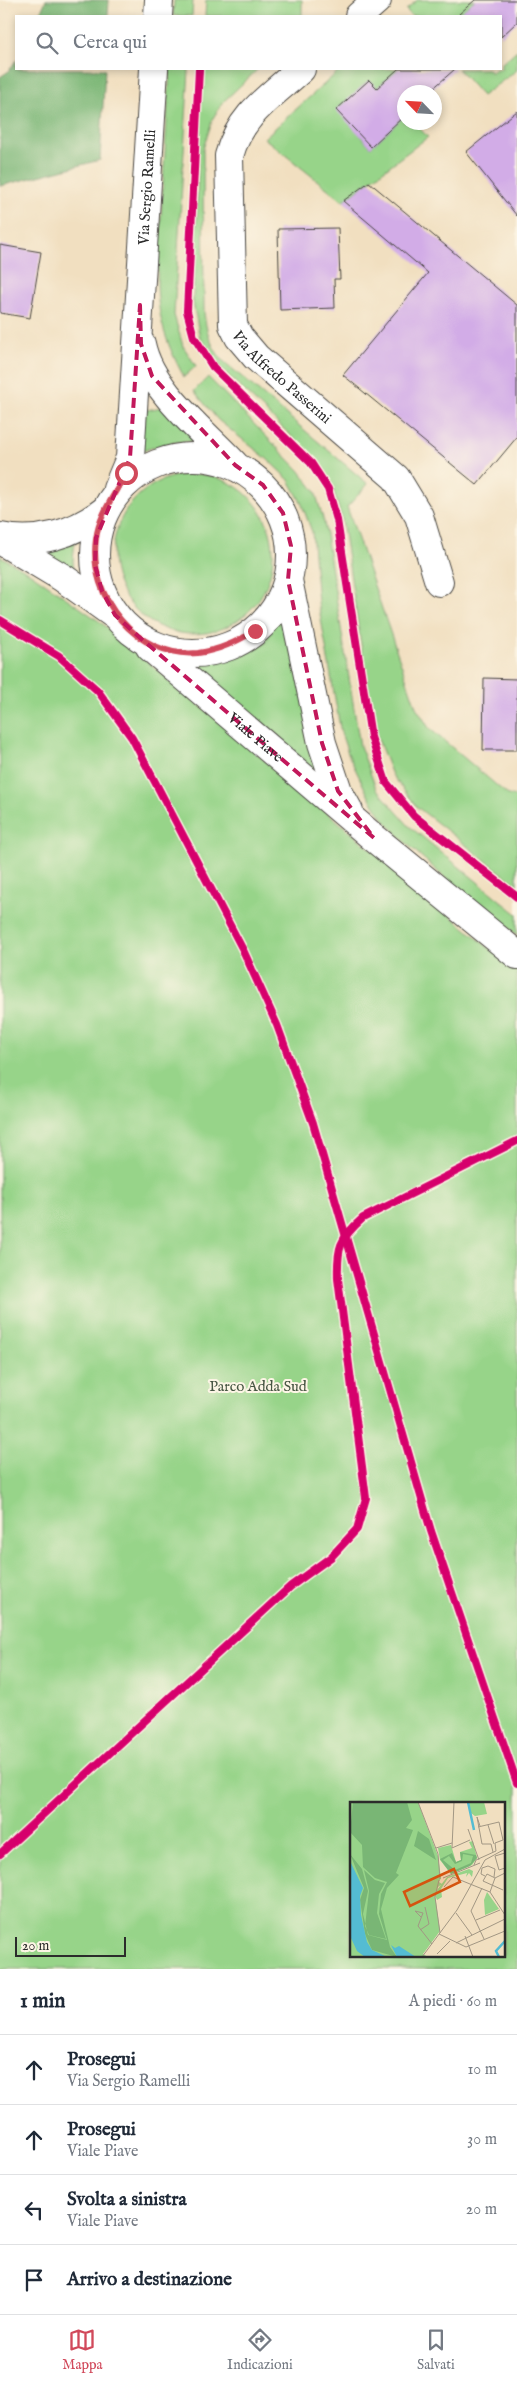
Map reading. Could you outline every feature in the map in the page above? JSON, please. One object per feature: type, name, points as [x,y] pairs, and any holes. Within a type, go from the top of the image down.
[{"type":"street","points":[[158,0],[158,15]]},
{"type":"street","points":[[360,15],[377,0]]},
{"type":"street","name":"Via Sergio Ramelli","points":[[109,504],[126,473],[130,458],[154,70]]},
{"type":"street","name":"Via Alfredo Passerini","points":[[300,70],[242,124],[229,156],[233,325],[239,337],[256,357],[396,478],[419,516],[439,582]]},
{"type":"street","name":"Via Sergio Ramelli","points":[[140,305],[141,344],[145,362],[152,376],[161,389],[235,465]]},
{"type":"street","name":"Viale Piave","points":[[0,539],[31,541],[88,524],[137,473],[168,459],[202,456],[235,465],[263,485],[283,513],[291,546],[288,580],[322,743],[330,770],[338,791],[350,812],[374,838]]},
{"type":"street","name":"Viale Piave","points":[[109,504],[96,538],[95,565],[102,591],[115,615]]},
{"type":"street","name":"Viale Piave","points":[[0,539],[63,578],[115,615],[374,838],[517,955]]},
{"type":"street","name":"Viale Piave","points":[[138,636],[166,650],[197,653],[228,647],[255,631],[276,608],[288,580]]},
{"type":"highlighted area","points":[[140,305],[141,344],[152,376],[235,465],[263,485],[283,513],[291,546],[288,580],[322,743],[338,791],[374,838],[138,636],[115,615],[102,591],[95,565],[96,538],[130,458]]},
{"type":"green space","points":[[46,0],[109,0],[108,15],[39,15]]},
{"type":"green space","points":[[174,0],[193,0],[192,15],[173,15]]},
{"type":"green space","points":[[206,0],[302,0],[302,15],[205,15]]},
{"type":"green space","points":[[417,0],[475,0],[460,15],[411,15],[406,10]]},
{"type":"green space","points":[[517,50],[517,70],[482,96],[459,70],[489,70],[491,73],[495,70],[502,70],[502,63]]},
{"type":"green space","points":[[15,62],[15,70],[105,70],[100,160],[0,186],[0,77],[9,71]]},
{"type":"green space","points":[[170,70],[189,70],[174,315],[183,346],[196,366],[184,377],[164,332],[159,309],[157,284]]},
{"type":"green space","points":[[202,70],[257,70],[223,102],[213,118],[203,149],[204,312],[209,337],[222,360],[368,484],[347,507],[416,707],[429,728],[508,795],[517,797],[517,885],[417,807],[392,775],[374,729],[342,520],[332,486],[313,457],[216,364],[200,338],[193,302]]},
{"type":"green space","points":[[340,70],[397,70],[377,88],[369,80],[337,110],[371,147],[397,123],[397,130],[421,130],[428,137],[343,201],[264,138]]},
{"type":"green space","points":[[208,377],[299,470],[315,491],[324,522],[360,746],[376,788],[409,826],[517,914],[517,935],[446,879],[404,841],[384,820],[368,795],[349,756],[341,733],[318,602],[312,532],[301,502],[289,480],[266,458],[218,420],[194,391]]},
{"type":"green space","points":[[166,406],[196,441],[165,444],[136,454],[133,413]]},
{"type":"green space","points":[[201,474],[231,483],[250,497],[260,509],[267,523],[272,538],[272,570],[267,585],[260,599],[250,611],[238,621],[216,631],[201,634],[185,634],[170,631],[148,621],[126,599],[114,570],[113,546],[116,531],[126,509],[148,487],[177,475]]},
{"type":"green space","points":[[75,539],[73,561],[75,580],[28,546]]},
{"type":"green space","name":"Parco Adda Sud","points":[[0,556],[32,574],[99,621],[502,959],[517,969],[517,1969],[0,1969]]},
{"type":"green space","points":[[286,611],[326,780],[190,664],[220,659],[244,650],[266,634]]},
{"type":"building","points":[[475,0],[517,0],[517,22],[502,36],[502,15],[459,14]]},
{"type":"building","points":[[397,70],[454,70],[437,85],[397,85],[397,123],[371,147],[336,110],[369,80],[377,88]]},
{"type":"building","points":[[517,111],[517,216],[466,152]]},
{"type":"building","points":[[369,182],[517,305],[517,437],[477,485],[343,375],[428,273],[343,201]]},
{"type":"building","points":[[338,228],[340,279],[334,279],[335,308],[280,310],[278,229]]},
{"type":"building","points":[[0,245],[41,252],[30,318],[0,313]]},
{"type":"building","points":[[484,678],[517,679],[517,750],[483,750]]},
{"type":"cycle path","points":[[199,70],[187,311],[194,337],[213,367],[311,463],[328,489],[337,520],[371,737],[386,782],[414,816],[517,897]]},
{"type":"cycle path","points":[[0,620],[59,656],[98,691],[132,738],[243,950],[277,1025],[313,1123],[431,1531],[517,1783]]},
{"type":"cycle path","points":[[0,1854],[291,1586],[331,1557],[357,1529],[366,1498],[338,1279],[338,1259],[341,1245],[344,1238],[363,1218],[517,1141]]},
{"type":"route","points":[[126,473],[104,512],[96,538],[95,565],[102,591],[115,615],[138,636],[166,650],[197,653],[228,647],[255,631]]}]
